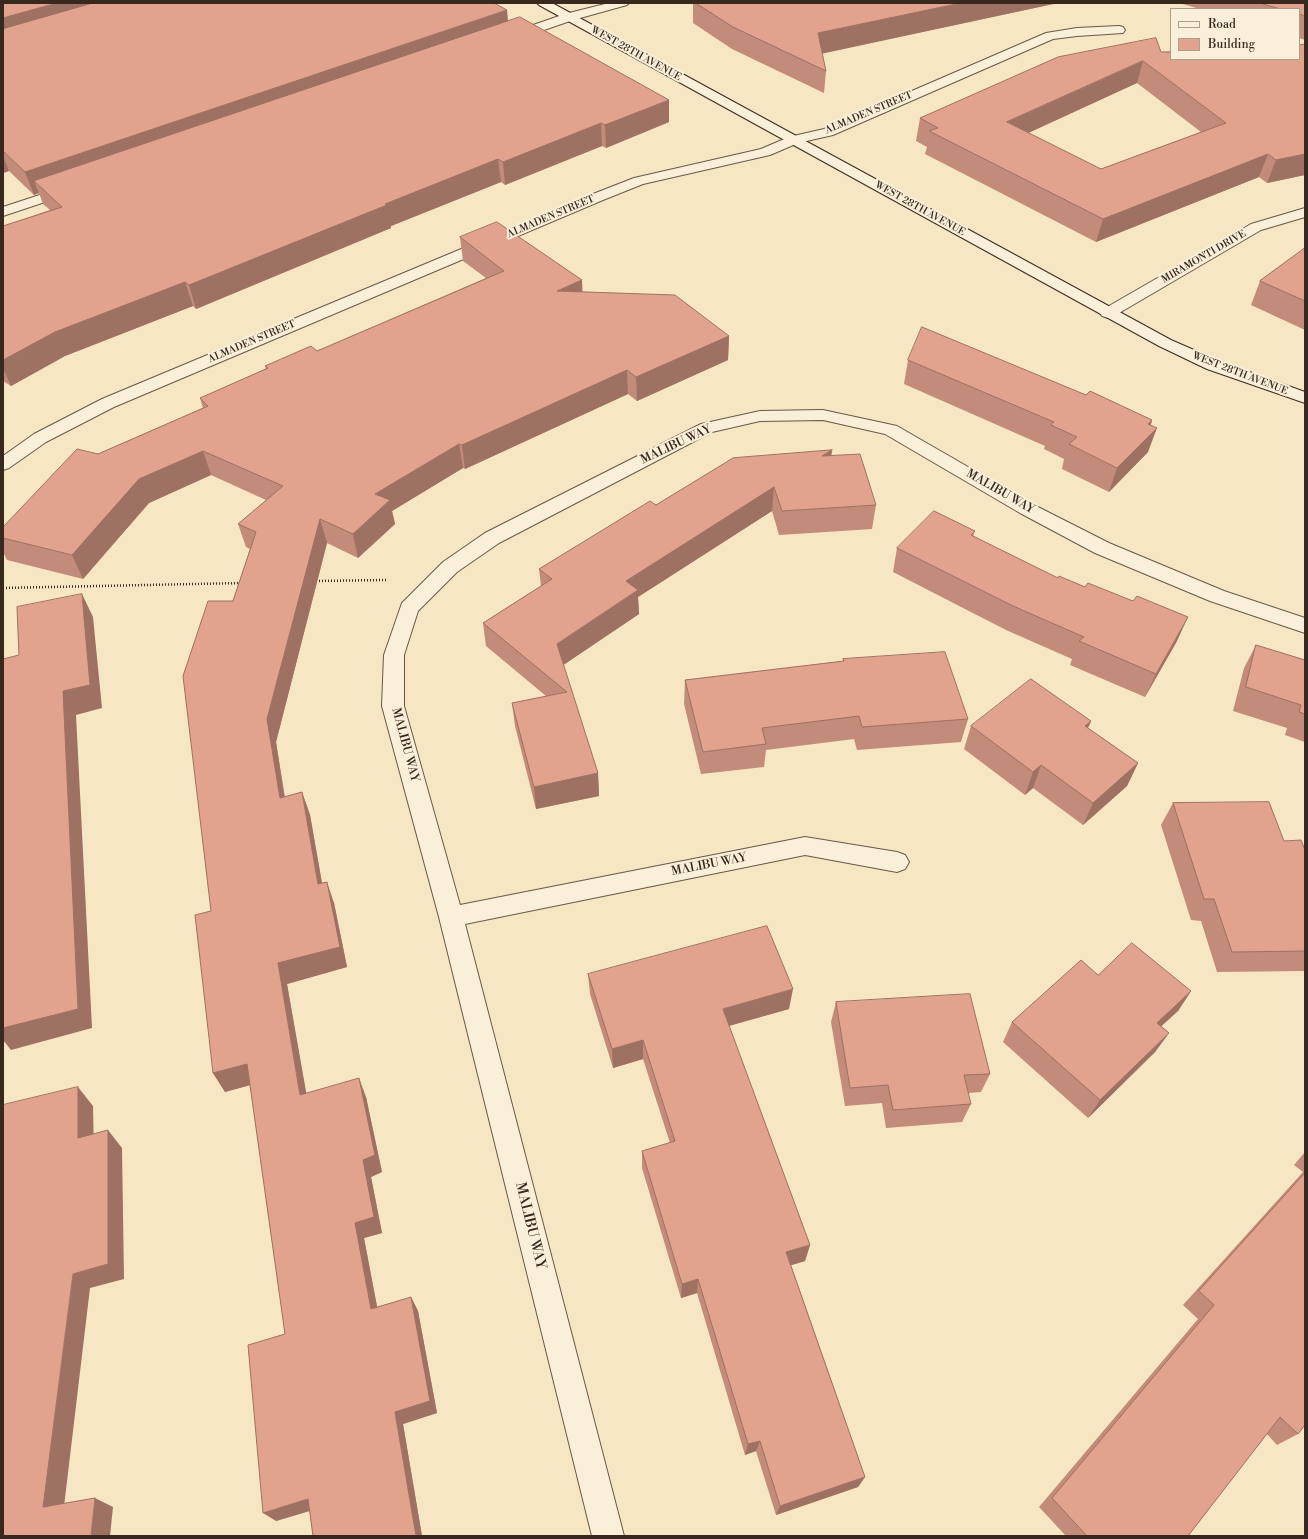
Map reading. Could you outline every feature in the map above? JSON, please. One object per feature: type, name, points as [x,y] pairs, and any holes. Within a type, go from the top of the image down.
[{"type":"street","name":"WEST 28TH AVENUE","points":[[543,3],[1108,313],[1213,365],[1305,398]]},
{"type":"street","points":[[501,41],[569,17],[623,3]]},
{"type":"street","name":"ALMADEN STREET","points":[[3,464],[40,438],[108,403],[639,181],[765,152],[794,140],[828,132],[1050,36],[1077,32],[1119,30]]},
{"type":"street","points":[[3,212],[84,184]]},
{"type":"street","name":"MIRAMONTI DRIVE","points":[[1108,313],[1256,227],[1305,212]]},
{"type":"street","name":"MALIBU WAY","points":[[608,1536],[451,917],[393,706],[394,655],[409,608],[450,567],[492,538],[708,428],[760,416],[823,415],[891,430],[1027,509],[1102,548],[1217,596],[1305,626]]},
{"type":"street","name":"MALIBU WAY","points":[[451,917],[805,846],[897,862]]},
{"type":"path","points":[[312,581],[438,579]]},
{"type":"path","points":[[3,588],[248,583]]},
{"type":"building","points":[[3,3],[57,3],[3,18]]},
{"type":"building","points":[[93,3],[494,3],[507,10],[25,172],[3,151],[3,29]]},
{"type":"building","points":[[696,3],[961,3],[818,33],[826,71],[733,27]]},
{"type":"building","points":[[1260,3],[1305,3],[1305,16],[1300,14],[1300,8],[1278,8]]},
{"type":"building","points":[[520,17],[669,100],[605,125],[601,123],[503,162],[498,159],[189,285],[185,282],[55,332],[3,360],[3,226],[62,207],[34,181]]},
{"type":"building","points":[[1156,38],[1161,52],[1170,52],[1170,60],[1300,60],[1300,45],[1305,44],[1305,154],[1276,160],[1268,154],[1103,219],[929,131],[938,128],[920,118],[1058,57]],"holes":[[[1143,61],[1226,123],[1101,169],[1007,122]]]},
{"type":"building","points":[[497,222],[582,280],[557,291],[675,295],[729,336],[636,377],[627,370],[462,445],[459,444],[375,494],[390,500],[353,534],[320,519],[267,719],[280,798],[302,792],[318,884],[327,882],[340,947],[278,963],[300,1095],[359,1078],[375,1155],[363,1160],[374,1217],[355,1223],[371,1309],[411,1297],[430,1401],[395,1412],[416,1536],[313,1536],[308,1499],[263,1513],[248,1345],[285,1334],[247,1064],[213,1073],[195,915],[211,911],[183,676],[208,601],[233,601],[256,532],[238,524],[283,486],[203,451],[139,479],[72,555],[3,538],[3,527],[77,449],[98,454],[208,406],[200,398],[268,368],[265,366],[311,346],[317,351],[504,271],[460,237]]},
{"type":"building","points":[[1305,248],[1305,301],[1260,281]]},
{"type":"building","points":[[922,327],[1086,395],[1090,391],[1152,420],[1148,424],[1157,428],[1117,468],[1069,444],[1077,437],[1051,425],[1054,422],[908,360]]},
{"type":"building","points":[[832,450],[822,456],[860,454],[876,505],[782,511],[774,487],[626,581],[638,590],[557,644],[598,773],[534,787],[512,703],[567,692],[483,623],[552,579],[539,569],[650,501],[656,505],[733,458]]},
{"type":"building","points":[[934,511],[975,531],[971,535],[1058,578],[1059,576],[1085,587],[1088,583],[1133,601],[1137,596],[1188,617],[1156,674],[1079,641],[1084,637],[1013,606],[897,548]]},
{"type":"building","points":[[82,594],[90,685],[63,691],[78,1009],[3,1028],[3,659],[19,655],[17,607]]},
{"type":"building","points":[[1256,645],[1305,660],[1305,714],[1299,712],[1301,705],[1246,687]]},
{"type":"building","points":[[945,652],[968,719],[862,727],[859,716],[762,728],[766,744],[703,752],[685,680],[844,661],[843,659]]},
{"type":"building","points":[[1031,679],[1091,721],[1085,726],[1138,763],[1093,803],[1041,765],[1033,772],[971,726]]},
{"type":"building","points":[[1269,802],[1284,841],[1301,840],[1305,850],[1305,951],[1232,952],[1214,899],[1204,899],[1173,803]]},
{"type":"building","points":[[767,926],[793,989],[723,1009],[810,1245],[786,1252],[865,1477],[780,1506],[760,1441],[748,1444],[698,1279],[682,1284],[642,1151],[675,1141],[643,1040],[612,1049],[588,974]]},
{"type":"building","points":[[1132,943],[1191,991],[1157,1023],[1169,1033],[1100,1100],[1012,1022],[1081,960],[1098,975]]},
{"type":"building","points":[[970,994],[990,1074],[964,1075],[971,1104],[893,1110],[888,1085],[850,1088],[836,1002]]},
{"type":"building","points":[[78,1087],[78,1138],[108,1130],[108,1264],[73,1274],[43,1507],[95,1498],[91,1536],[3,1536],[3,1105]]},
{"type":"building","points":[[1305,1173],[1305,1425],[1298,1434],[1280,1417],[1188,1536],[1087,1536],[1052,1498],[1214,1305],[1199,1291]]}]
